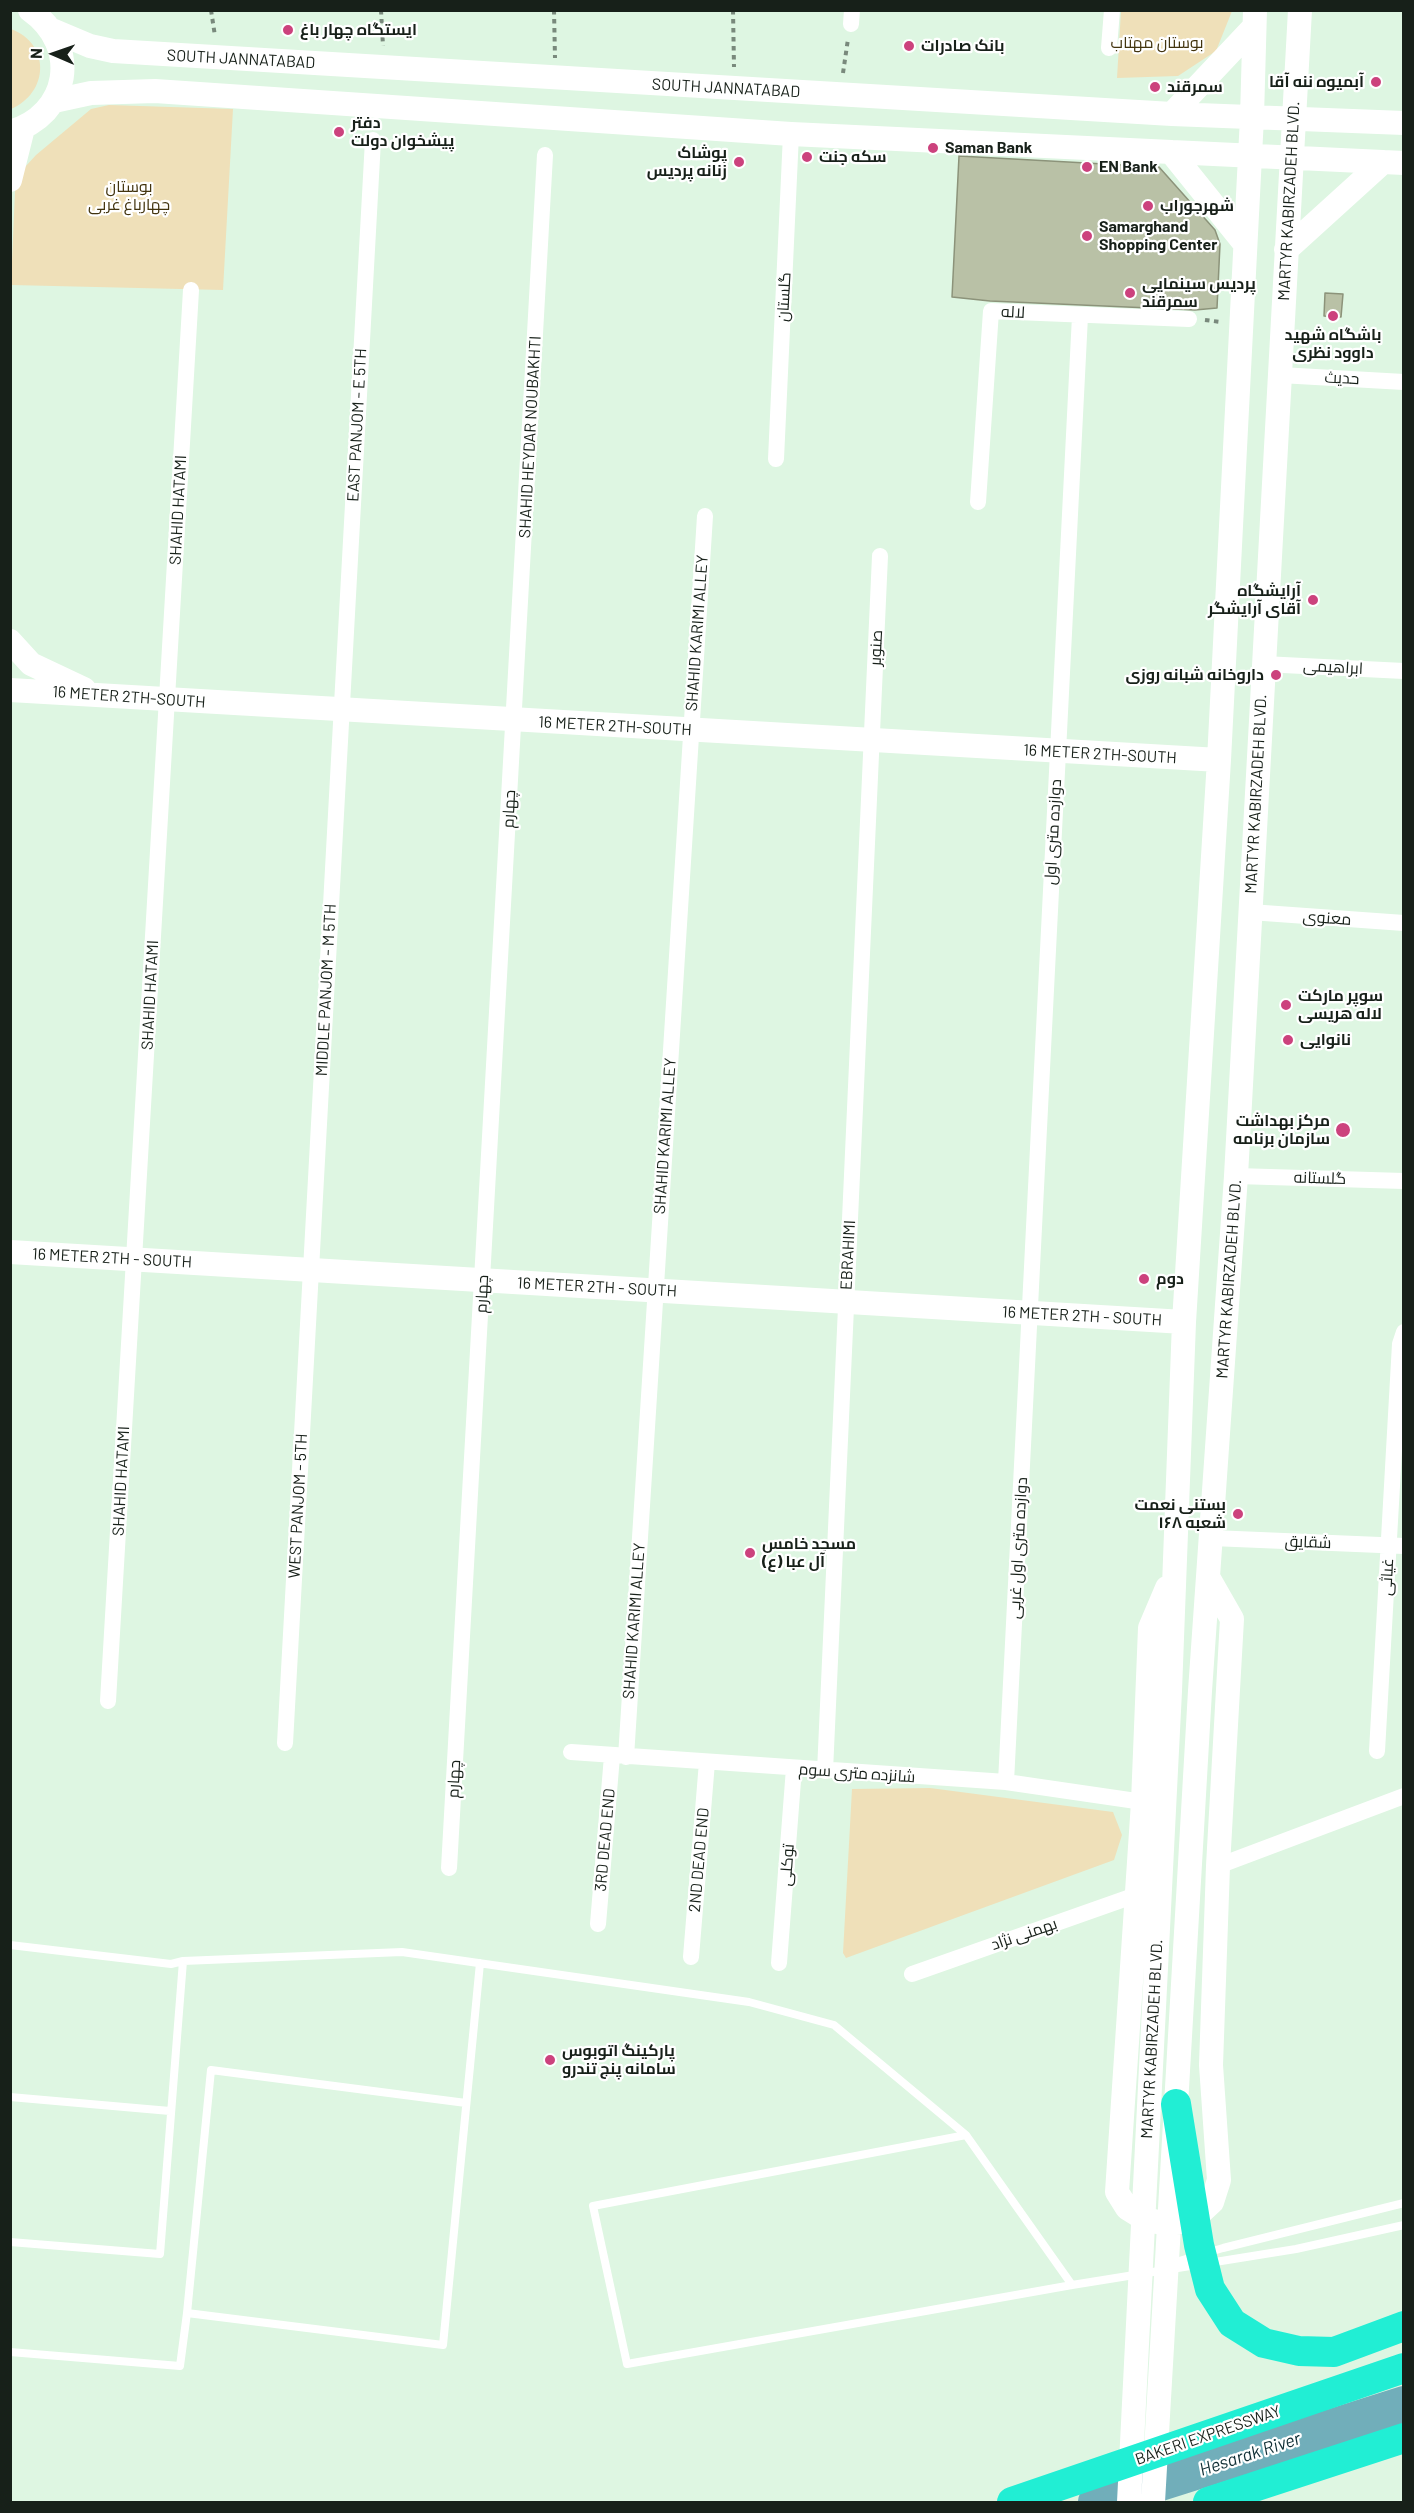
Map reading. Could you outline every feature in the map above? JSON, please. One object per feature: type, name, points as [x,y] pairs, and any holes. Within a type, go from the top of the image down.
[{"type":"highway","points":[[1176,2104],[1202,2256],[1210,2289],[1232,2323],[1263,2343],[1299,2351],[1334,2352],[1404,2326]]},
{"type":"highway","name":"BAKERI EXPRESSWAY","points":[[1012,2502],[1404,2368]]},
{"type":"highway","points":[[1208,2502],[1309,2471],[1404,2438]]},
{"type":"highway","points":[[1270,2502],[1309,2471]]},
{"type":"main road","points":[[10,180],[17,130],[41,117],[54,101],[61,84],[63,65],[60,47],[52,30],[30,10]]},
{"type":"main road","name":"MARTYR KABIRZADEH BLVD.","points":[[1153,2502],[1200,1691],[1236,1176],[1300,10]]},
{"type":"main road","points":[[1172,114],[1255,19]]},
{"type":"main road","name":"MARTYR KABIRZADEH BLVD.","points":[[1129,2502],[1170,1691],[1184,1322],[1219,760],[1255,19]]},
{"type":"main road","name":"SOUTH JANNATABAD","points":[[52,30],[90,46],[113,51],[1172,114],[1404,123]]},
{"type":"main road","points":[[54,101],[91,93],[155,91],[791,134],[1393,162]]},
{"type":"main road","points":[[1171,152],[1245,244]]},
{"type":"main road","points":[[1286,250],[1393,162]]},
{"type":"main road","points":[[10,641],[31,664],[94,694]]},
{"type":"main road","name":"16 METER 2TH-SOUTH","points":[[10,690],[1219,760]]},
{"type":"main road","name":"16 METER 2TH - SOUTH","points":[[10,1252],[1184,1322]]},
{"type":"main road","name":"MARTYR KABIRZADEH BLVD.","points":[[1173,1575],[1150,1628],[1143,1803],[1118,2192],[1127,2208],[1143,2218],[1161,2223],[1180,2222],[1198,2215],[1212,2202],[1219,2180],[1210,2065],[1218,1866]]},
{"type":"main road","points":[[1208,1577],[1232,1619],[1218,1866]]},
{"type":"street","points":[[1109,48],[1112,10]]},
{"type":"street","name":"گلستان","points":[[776,459],[791,134]]},
{"type":"street","name":"EAST PANJOM - E 5TH","points":[[342,710],[373,140]]},
{"type":"street","name":"SHAHID HEYDAR NOUBAKHTI","points":[[514,720],[545,155]]},
{"type":"street","name":"SHAHID HATAMI","points":[[108,1701],[191,290]]},
{"type":"street","name":"لاله","points":[[978,502],[991,312],[1189,319]]},
{"type":"street","name":"دوازده متری اول","points":[[1029,1313],[1080,316]]},
{"type":"street","name":"حدیث","points":[[1280,375],[1404,382]]},
{"type":"street","name":"SHAHID KARIMI ALLEY","points":[[619,1757],[655,1290],[705,516]]},
{"type":"street","name":"صنوبر","points":[[872,740],[880,556]]},
{"type":"street","name":"ابراهیمی","points":[[1263,664],[1404,671]]},
{"type":"street","name":"MIDDLE PANJOM - M 5TH","points":[[311,1270],[342,710]]},
{"type":"street","name":"چهارم","points":[[449,1868],[514,720]]},
{"type":"street","name":"EBRAHIMI","points":[[825,1771],[872,740]]},
{"type":"street","name":"معنوی","points":[[1250,912],[1404,923]]},
{"type":"street","name":"گلستانه","points":[[1236,1176],[1404,1181]]},
{"type":"street","name":"WEST PANJOM - 5TH","points":[[285,1743],[311,1270]]},
{"type":"street","name":"دوازده متری اول غربی","points":[[1006,1782],[1029,1313]]},
{"type":"street","name":"غیاثی","points":[[1377,1751],[1396,1546],[1400,1344],[1404,1332]]},
{"type":"street","name":"شقایق","points":[[1212,1538],[1396,1546]]},
{"type":"street","name":"شانزده متری سوم","points":[[571,1752],[1006,1782],[1143,1803]]},
{"type":"street","name":"3RD DEAD END","points":[[598,1924],[619,1757]]},
{"type":"street","name":"2ND DEAD END","points":[[691,1957],[707,1762]]},
{"type":"street","name":"توکلی","points":[[779,1962],[794,1768]]},
{"type":"street","points":[[1218,1866],[1404,1796]]},
{"type":"street","name":"بهمنی نژاد","points":[[912,1974],[1136,1895]]},
{"type":"lane","points":[[10,1945],[171,1964],[183,1961],[402,1952],[749,2002],[834,2025],[966,2135],[1072,2285]]},
{"type":"lane","points":[[10,2242],[160,2254],[183,1961]]},
{"type":"lane","points":[[187,2313],[443,2345],[480,1963]]},
{"type":"lane","points":[[10,2352],[180,2366],[211,2070],[466,2103]]},
{"type":"lane","points":[[10,2097],[170,2111]]},
{"type":"lane","points":[[966,2135],[593,2206],[627,2364],[1072,2285],[1296,2249],[1404,2225]]},
{"type":"lane","points":[[1125,2277],[1223,2248],[1404,2203]]},
{"type":"path","points":[[381,10],[384,67]]},
{"type":"path","points":[[554,10],[555,78]]},
{"type":"path","points":[[734,10],[734,88]]},
{"type":"path","points":[[840,94],[851,17]]},
{"type":"path","points":[[1189,319],[1241,323]]},
{"type":"green space","name":"بوستان مهتاب","points":[[1121,11],[1232,11],[1216,51],[1178,76],[1117,78]]},
{"type":"green space","points":[[11,29],[24,36],[33,46],[39,57],[40,69],[33,92],[24,102],[11,109]]},
{"type":"green space","name":"بوستان چهارباغ غربی","points":[[109,105],[233,109],[223,290],[11,285],[15,191],[25,167],[91,109]]},
{"type":"green space","points":[[930,1788],[1113,1812],[1122,1835],[1114,1860],[846,1958],[843,1953],[852,1789]]},
{"type":"building","name":"Samarghand Shopping Center","points":[[959,156],[1159,167],[1215,230],[1220,244],[1217,308],[1195,310],[990,301],[952,297]]},
{"type":"building","points":[[1325,293],[1343,294],[1341,317],[1324,316]]},
{"type":"waterway","name":"Hesarak River","points":[[1097,2502],[1404,2405]]},
{"type":"place","name":"ایستگاه چهار باغ","points":[[288,30]]},
{"type":"place","name":"بانک صادرات","points":[[909,46]]},
{"type":"place","name":"آبمیوه ننه آقا","points":[[1376,82]]},
{"type":"place","name":"سمرقند","points":[[1155,87]]},
{"type":"place","name":"دفتر پیشخوان دولت","points":[[339,132]]},
{"type":"place","name":"Saman Bank","points":[[933,148]]},
{"type":"place","name":"سکه جنت","points":[[807,157]]},
{"type":"place","name":"پوشاک زنانه پردیس","points":[[739,162]]},
{"type":"place","name":"EN Bank","points":[[1087,167]]},
{"type":"place","name":"شهرجوراب","points":[[1148,206]]},
{"type":"place","name":"Samarghand Shopping Center","points":[[1087,236]]},
{"type":"place","name":"پردیس سینمایی سمرقند","points":[[1130,293]]},
{"type":"place","name":"باشگاه شهید داوود نظری","points":[[1333,316]]},
{"type":"place","name":"آرایشگاه آقای آرایشگر","points":[[1313,600]]},
{"type":"place","name":"داروخانه شبانه روزی","points":[[1276,675]]},
{"type":"place","name":"سوپر مارکت لاله هریسی","points":[[1286,1005]]},
{"type":"place","name":"نانوایی","points":[[1288,1040]]},
{"type":"place","name":"مرکز بهداشت سازمان برنامه","points":[[1343,1130]]},
{"type":"place","name":"دوم","points":[[1144,1279]]},
{"type":"place","name":"بستنی نعمت شعبه ۱۶۸","points":[[1238,1514]]},
{"type":"place","name":"مسجد خامس آل عبا (ع)","points":[[750,1553]]},
{"type":"place","name":"پارکینگ اتوبوس سامانه پنج تندرو","points":[[550,2060]]}]
